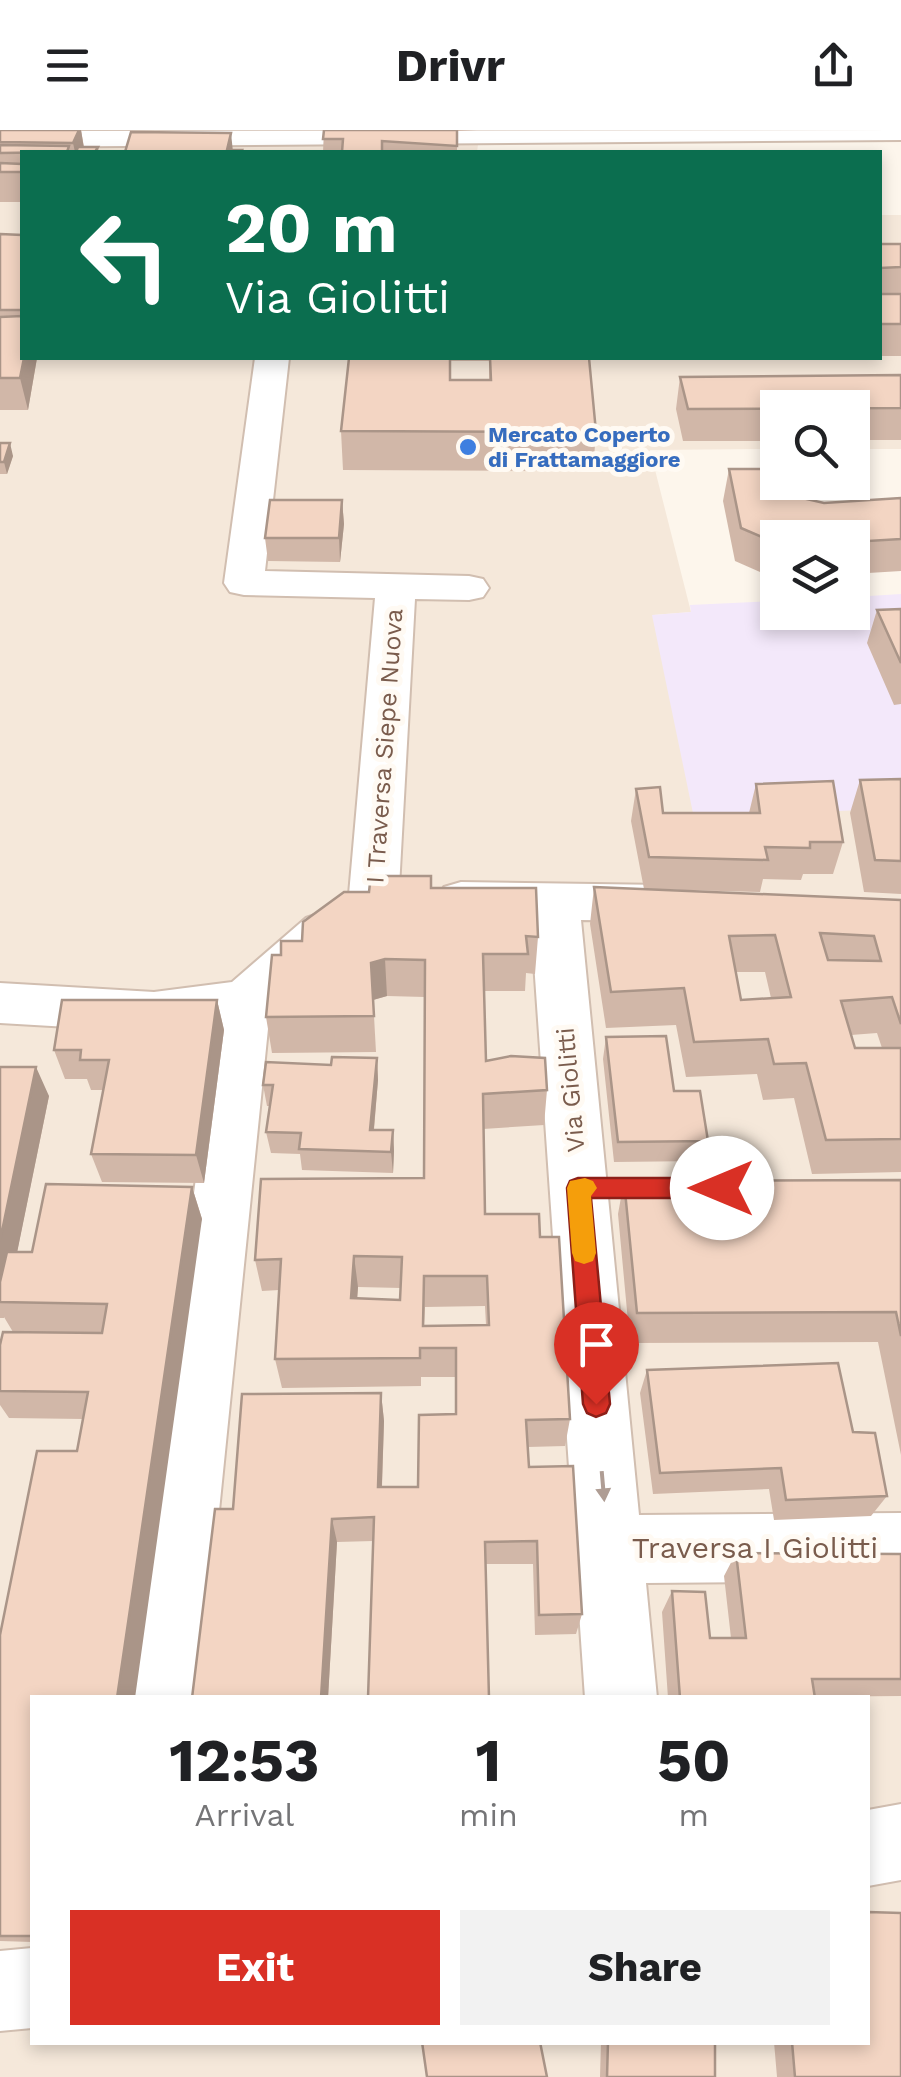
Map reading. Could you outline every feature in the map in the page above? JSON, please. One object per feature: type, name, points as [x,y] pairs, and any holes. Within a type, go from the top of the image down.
[{"type":"street","points":[[0,139],[300,145],[883,132],[901,150]]},
{"type":"street","points":[[272,360],[244,583],[469,588]]},
{"type":"street","name":"I Traversa Siepe Nuova","points":[[372,906],[396,586]]},
{"type":"street","name":"I Traversa Siepe Nuova","points":[[245,1001],[348,909],[427,900],[708,904]]},
{"type":"street","name":"Via Giolitti","points":[[554,900],[607,1188],[608,1549],[621,1695]]},
{"type":"street","points":[[0,1003],[154,1012],[245,1001],[164,1695]]},
{"type":"street","name":"Traversa I Giolitti","points":[[608,1549],[901,1547]]},
{"type":"street","points":[[870,1848],[901,1842]]},
{"type":"street","points":[[0,1991],[30,1988]]},
{"type":"shaded area","points":[[0,130],[480,130],[477,150],[20,150],[20,360],[882,360],[882,215],[901,215],[901,449],[870,449],[870,390],[760,390],[760,449],[650,450],[691,612],[653,615],[901,808],[901,2077],[0,2077]]},
{"type":"shaded area","points":[[901,594],[901,808],[694,818],[652,615],[691,612],[690,605],[760,602],[760,630],[870,630],[870,596]]},
{"type":"building","points":[[0,130],[79,130],[73,143],[0,142]]},
{"type":"building","points":[[324,130],[457,130],[457,146],[382,141],[382,150],[342,150],[343,139],[323,139]]},
{"type":"building","points":[[131,132],[231,133],[227,150],[126,150]]},
{"type":"building","points":[[0,145],[69,146],[68,150],[0,153]]},
{"type":"building","points":[[0,163],[20,164],[20,172],[0,172]]},
{"type":"building","points":[[0,234],[20,235],[20,310],[0,310]]},
{"type":"building","points":[[882,244],[901,244],[901,267],[882,268]]},
{"type":"building","points":[[882,294],[901,294],[901,324],[882,324]]},
{"type":"building","points":[[20,316],[20,360],[24,360],[20,378],[0,378],[0,317]]},
{"type":"building","points":[[349,360],[450,360],[450,380],[491,380],[490,360],[589,360],[596,432],[341,431]]},
{"type":"building","points":[[901,375],[901,408],[870,408],[870,390],[760,390],[760,409],[688,409],[680,377]]},
{"type":"building","points":[[0,443],[10,443],[4,462],[0,462]]},
{"type":"building","points":[[729,469],[760,469],[760,500],[824,503],[901,498],[901,539],[870,541],[870,520],[760,520],[760,536],[741,528]]},
{"type":"building","points":[[270,500],[342,500],[339,538],[265,538]]},
{"type":"building","points":[[901,609],[901,663],[877,610]]},
{"type":"building","points":[[901,779],[901,861],[875,860],[860,780]]},
{"type":"building","points":[[833,781],[843,842],[810,842],[810,848],[765,847],[768,860],[649,857],[636,789],[660,787],[663,813],[760,813],[756,784]]},
{"type":"building","points":[[386,876],[431,876],[431,888],[536,888],[538,937],[526,936],[528,954],[483,954],[486,1061],[511,1056],[545,1058],[547,1090],[483,1094],[485,1214],[539,1214],[540,1237],[559,1237],[570,1419],[526,1420],[529,1467],[573,1466],[582,1614],[539,1615],[537,1541],[485,1542],[489,1695],[368,1695],[374,1517],[332,1519],[321,1695],[192,1695],[215,1509],[233,1509],[242,1394],[381,1393],[378,1487],[418,1487],[419,1415],[456,1414],[456,1348],[420,1348],[420,1358],[275,1359],[281,1259],[255,1260],[261,1179],[424,1178],[425,960],[385,959],[371,963],[374,1016],[266,1017],[272,955],[281,955],[281,941],[302,941],[303,922],[344,892],[369,892],[370,883],[385,883]],"holes":[[[354,1256],[402,1257],[400,1300],[351,1298]],[[424,1276],[487,1276],[489,1325],[423,1326]]]},
{"type":"building","points":[[594,887],[901,900],[901,1024],[892,997],[841,1001],[855,1048],[901,1048],[901,1139],[826,1140],[806,1063],[774,1064],[768,1039],[694,1042],[684,988],[611,992]],"holes":[[[820,933],[874,936],[881,961],[828,960]],[[775,935],[791,997],[741,1000],[729,936]]]},
{"type":"building","points":[[62,1000],[217,1000],[196,1155],[91,1154],[109,1060],[80,1060],[81,1050],[54,1050]]},
{"type":"building","points":[[666,1036],[674,1091],[700,1091],[708,1141],[618,1142],[606,1037]]},
{"type":"building","points":[[332,1057],[377,1058],[370,1130],[393,1130],[391,1152],[299,1149],[301,1133],[266,1132],[273,1085],[263,1085],[266,1062],[331,1065]]},
{"type":"building","points":[[0,1067],[36,1067],[0,1241]]},
{"type":"building","points":[[901,1180],[901,1336],[896,1312],[637,1313],[624,1181]]},
{"type":"building","points":[[46,1184],[192,1187],[117,1695],[30,1695],[30,1936],[0,1936],[0,1635],[37,1451],[77,1451],[88,1392],[0,1391],[0,1345],[3,1332],[102,1333],[107,1304],[0,1302],[7,1252],[32,1252]]},
{"type":"building","points":[[838,1363],[853,1432],[875,1433],[887,1496],[786,1500],[781,1468],[660,1473],[647,1370]]},
{"type":"building","points":[[736,1553],[901,1554],[901,1679],[812,1679],[815,1695],[680,1695],[672,1591],[705,1592],[710,1638],[746,1638]]},
{"type":"building","points":[[870,1912],[901,1913],[901,2077],[795,2077],[792,2045],[870,2045]]},
{"type":"building","points":[[422,2045],[541,2045],[547,2077],[427,2077]]},
{"type":"building","points":[[608,2045],[715,2045],[715,2077],[607,2077]]},
{"type":"slow traffic","points":[[584,1253],[578,1188],[585,1188]]},
{"type":"place","name":"Mercato Coperto di Frattamaggiore","points":[[468,447]]},
{"type":"route","points":[[596,1404],[578,1188],[722,1188]]}]
